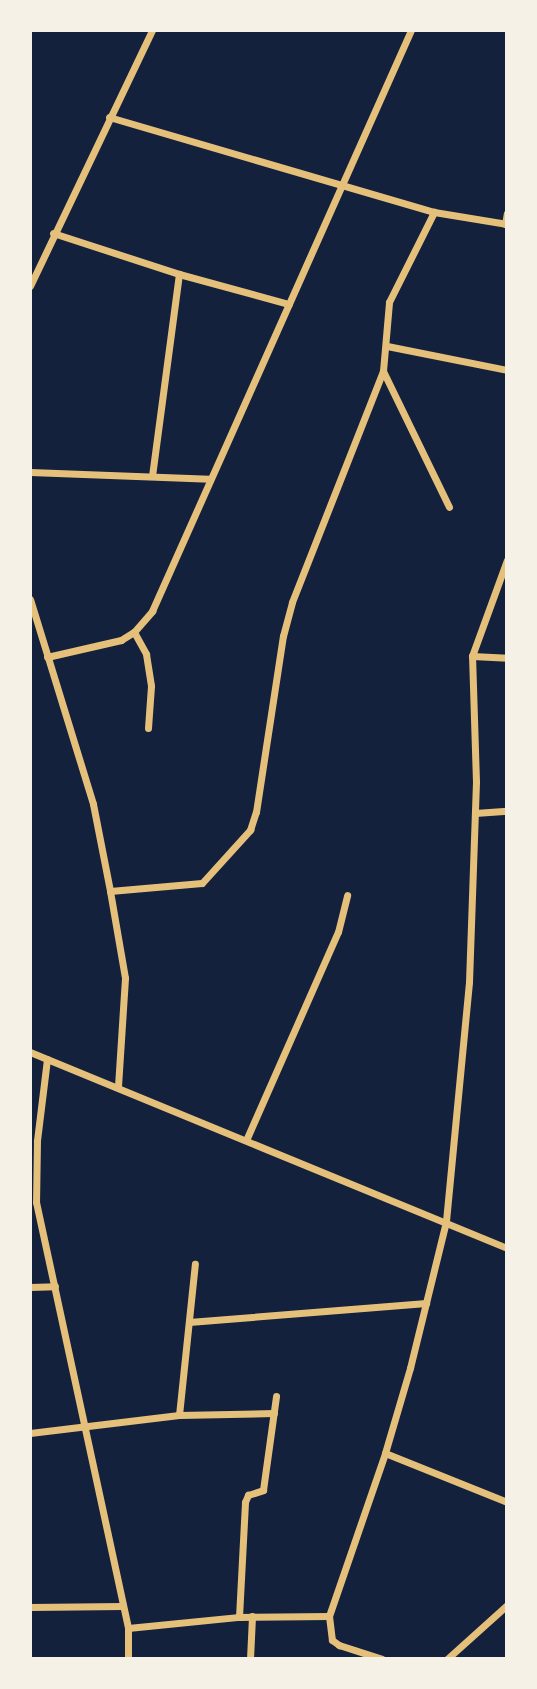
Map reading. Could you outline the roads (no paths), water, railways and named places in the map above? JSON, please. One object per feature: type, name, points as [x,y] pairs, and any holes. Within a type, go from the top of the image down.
[{"type":"street","points":[[30,284],[152,30]]},
{"type":"street","points":[[47,657],[121,640],[134,632],[152,611],[411,30]]},
{"type":"street","points":[[109,117],[344,183],[434,212],[506,224],[507,213]]},
{"type":"street","points":[[110,891],[202,883],[250,830],[254,821],[283,636],[292,602],[383,371],[389,302],[434,212]]},
{"type":"street","points":[[53,233],[179,274],[289,304]]},
{"type":"street","points":[[152,476],[179,274]]},
{"type":"street","points":[[387,346],[507,370]]},
{"type":"street","points":[[383,371],[449,507]]},
{"type":"street","points":[[30,472],[209,479]]},
{"type":"street","points":[[382,1659],[339,1645],[332,1640],[329,1616],[385,1453],[446,1221],[469,982],[475,813],[472,656],[507,560]]},
{"type":"street","points":[[30,599],[93,804],[110,891],[125,978],[118,1086]]},
{"type":"street","points":[[134,632],[146,654],[151,686],[148,728]]},
{"type":"street","points":[[472,656],[507,659]]},
{"type":"street","points":[[475,813],[507,811]]},
{"type":"street","points":[[247,1138],[338,932],[347,895]]},
{"type":"street","points":[[30,1052],[247,1138],[507,1248]]},
{"type":"street","points":[[47,1059],[37,1141],[36,1202],[128,1628],[128,1659]]},
{"type":"street","points":[[179,1415],[195,1264]]},
{"type":"street","points":[[30,1287],[55,1286]]},
{"type":"street","points":[[189,1322],[426,1303]]},
{"type":"street","points":[[239,1617],[245,1502],[248,1495],[263,1490],[276,1396]]},
{"type":"street","points":[[30,1433],[179,1415],[274,1413]]},
{"type":"street","points":[[385,1453],[507,1503]]},
{"type":"street","points":[[447,1659],[507,1605]]},
{"type":"street","points":[[30,1607],[123,1606]]},
{"type":"street","points":[[128,1628],[252,1616],[329,1616]]},
{"type":"street","points":[[250,1659],[252,1616]]}]
